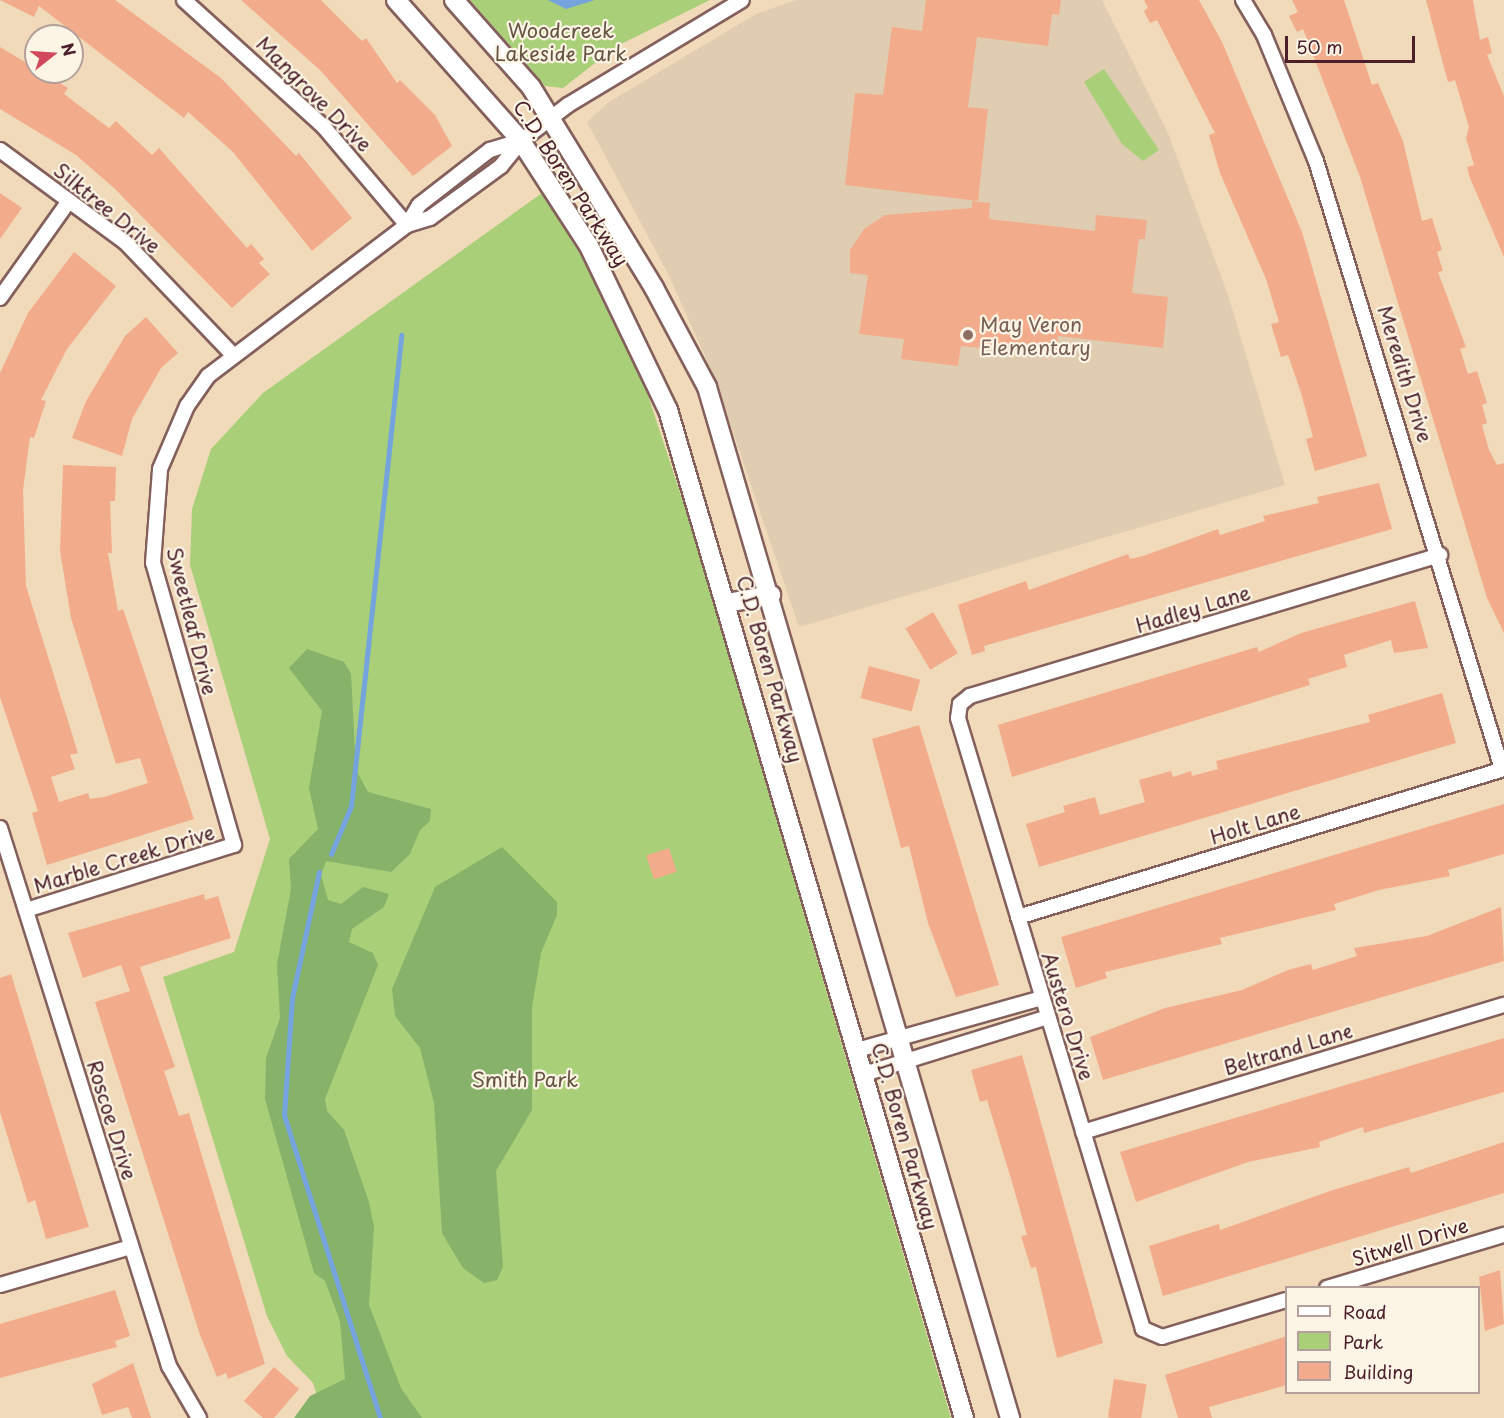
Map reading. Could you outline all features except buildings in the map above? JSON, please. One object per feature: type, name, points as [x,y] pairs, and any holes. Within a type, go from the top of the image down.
[{"type":"street","name":"Mangrove Drive","points":[[184,0],[323,126],[406,225]]},
{"type":"street","name":"C.D. Boren Parkway","points":[[396,0],[521,141],[589,246],[645,352],[681,445],[964,1418]]},
{"type":"street","name":"C.D. Boren Parkway","points":[[454,0],[492,37],[550,118],[654,288],[707,387],[771,596],[1010,1418]]},
{"type":"street","points":[[521,141],[550,118],[742,0]]},
{"type":"street","name":"Meredith Drive","points":[[1243,0],[1264,36],[1316,160],[1440,555],[1503,769]]},
{"type":"street","name":"Sweetleaf Drive","points":[[234,845],[153,563],[152,530],[160,469],[187,406],[232,355],[406,225],[419,205],[490,150],[521,141]]},
{"type":"street","name":"Silktree Drive","points":[[0,150],[126,243],[232,355]]},
{"type":"street","points":[[0,298],[69,201]]},
{"type":"street","name":"Hadley Lane","points":[[960,704],[969,696],[1440,555]]},
{"type":"street","points":[[728,603],[771,596]]},
{"type":"street","name":"Austero Drive","points":[[960,704],[958,718],[1143,1329],[1151,1335],[1162,1337],[1285,1301]]},
{"type":"street","name":"Holt Lane","points":[[1018,917],[1503,769]]},
{"type":"street","name":"Roscoe Drive","points":[[0,828],[169,1366],[199,1418]]},
{"type":"street","name":"Marble Creek Drive","points":[[26,910],[234,845]]},
{"type":"street","points":[[857,1050],[1042,998]]},
{"type":"street","name":"Beltrand Lane","points":[[1083,1132],[1504,1005]]},
{"type":"street","points":[[864,1074],[1048,1017]]},
{"type":"street","name":"Sitwell Drive","points":[[1330,1286],[1504,1235]]},
{"type":"street","points":[[0,1285],[131,1247]]},
{"type":"shaded area","name":"May Veron Elementary","points":[[796,0],[1102,0],[1168,133],[1228,295],[1285,485],[799,627],[714,376],[667,272],[587,122],[609,102],[756,14]]},
{"type":"green space","name":"Woodcreek Lakeside Park","points":[[470,0],[710,0],[617,46],[563,88],[545,86]]},
{"type":"green space","points":[[1104,69],[1159,150],[1143,161],[1122,144],[1084,82]]},
{"type":"green space","name":"Smith Park","points":[[542,193],[585,262],[644,383],[687,514],[951,1418],[324,1418],[313,1383],[287,1356],[267,1316],[163,977],[234,952],[270,839],[190,565],[192,509],[211,449],[263,393]]},
{"type":"green space","points":[[307,649],[344,662],[351,674],[356,770],[368,792],[431,809],[430,821],[420,830],[410,854],[391,872],[326,861],[321,875],[328,900],[341,904],[363,887],[389,894],[384,907],[352,929],[349,942],[373,953],[378,965],[325,1099],[327,1111],[344,1130],[369,1202],[374,1227],[369,1305],[401,1388],[422,1418],[294,1418],[310,1396],[345,1379],[340,1321],[325,1281],[314,1273],[265,1099],[266,1058],[280,1018],[277,964],[291,889],[289,859],[318,829],[309,788],[322,711],[289,668]]},
{"type":"green space","points":[[502,847],[557,902],[557,915],[541,953],[532,1007],[532,1110],[496,1171],[503,1267],[497,1280],[484,1283],[463,1268],[442,1233],[434,1103],[420,1048],[395,1016],[392,989],[435,887]]},
{"type":"water","points":[[548,0],[595,0],[566,9]]},
{"type":"waterway","points":[[331,854],[351,806],[401,335]]},
{"type":"waterway","points":[[319,872],[292,998],[284,1115],[380,1418]]},
{"type":"place","name":"May Veron Elementary","points":[[968,335]]}]
